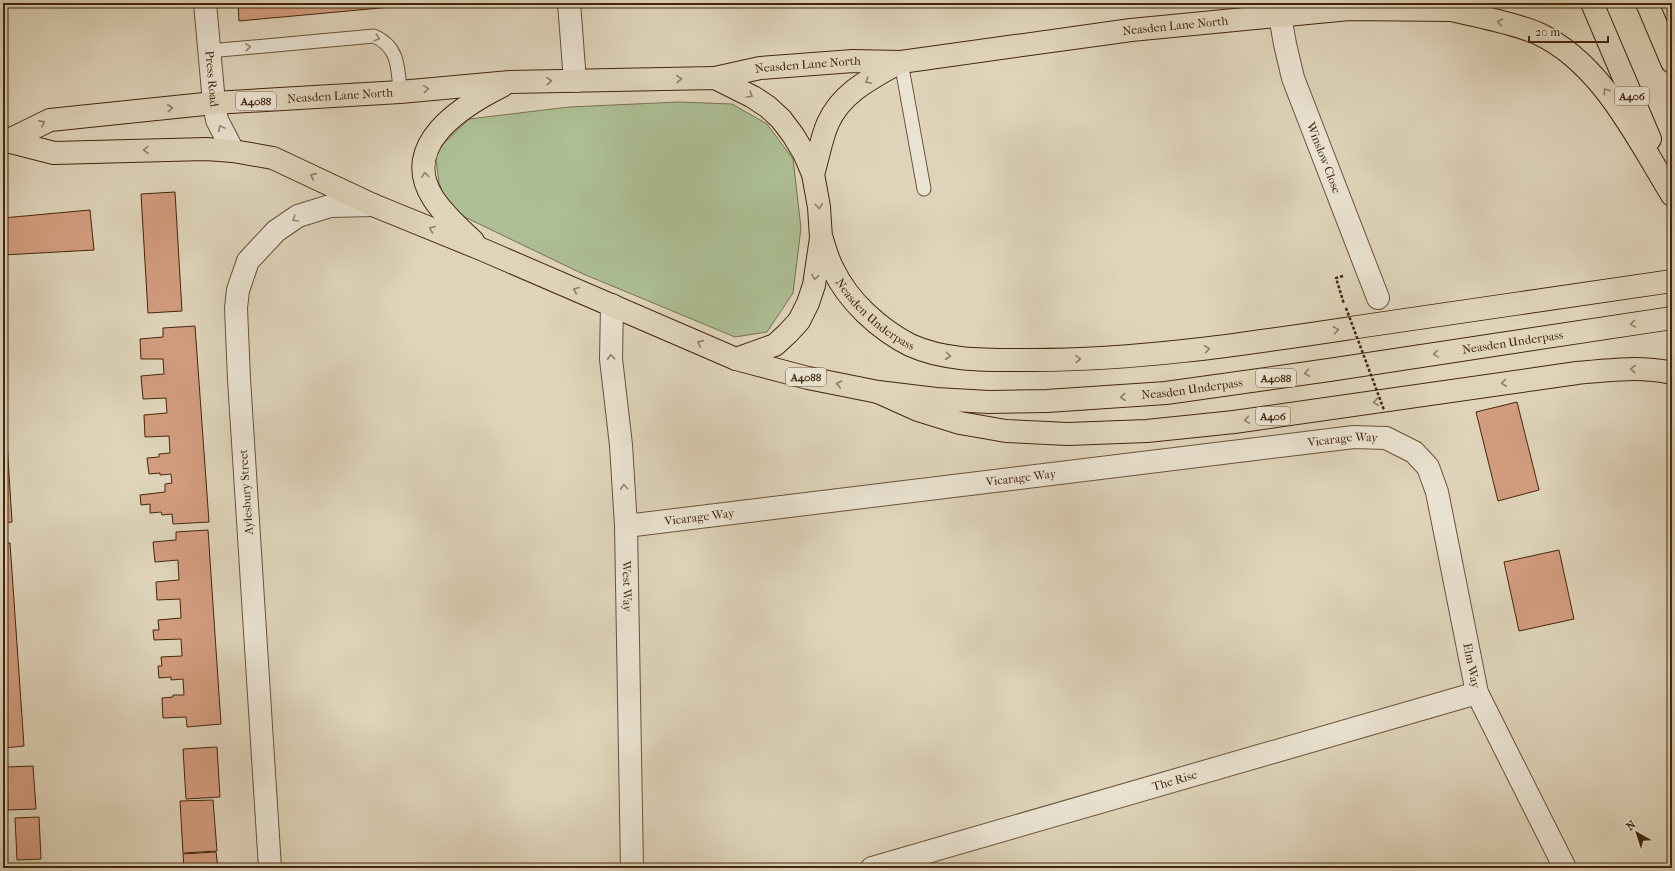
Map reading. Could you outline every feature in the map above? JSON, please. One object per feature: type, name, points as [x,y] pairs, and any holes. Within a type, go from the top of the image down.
[{"type":"main road","name":"A406","points":[[1592,3],[1672,190]]},
{"type":"main road","points":[[1647,3],[1672,62]]},
{"type":"main road","points":[[1654,3],[1672,37]]},
{"type":"main road","name":"Neasden Lane North","points":[[5,141],[50,120],[214,103],[400,92],[510,82],[715,78],[760,68],[854,61],[901,62],[1131,30],[1349,9],[1460,7],[1538,34],[1556,44],[1578,60],[1599,81],[1616,105],[1672,195]]},
{"type":"main road","name":"Neasden Lane North","points":[[814,174],[828,123],[841,102],[861,85],[901,62]]},
{"type":"main road","points":[[715,78],[753,97],[768,107],[781,119],[800,147],[814,174],[820,207],[821,238],[814,285],[808,303],[799,321],[775,345],[736,359]]},
{"type":"main road","points":[[481,249],[446,215],[433,197],[426,183],[424,167],[426,152],[434,136],[445,123],[483,96],[510,82]]},
{"type":"main road","name":"Neasden Lane North","points":[[5,141],[54,153],[189,149],[233,151],[273,158],[373,205],[612,305]]},
{"type":"main road","name":"Neasden Underpass","points":[[821,238],[833,270],[846,290],[862,310],[880,326],[911,345],[941,355],[985,360],[1100,358],[1201,350],[1672,281]]},
{"type":"main road","name":"Neasden Underpass","points":[[612,305],[736,359],[808,378],[878,392],[989,402],[1047,401],[1159,394],[1672,318]]},
{"type":"main road","name":"A406","points":[[878,392],[918,410],[960,423],[1006,431],[1068,434],[1147,431],[1234,422],[1577,373],[1622,368],[1672,373]]},
{"type":"street","name":"Press Road","points":[[204,3],[217,120],[233,151]]},
{"type":"street","points":[[569,3],[575,81]]},
{"type":"street","name":"Winslow Close","points":[[1280,16],[1284,44],[1293,78],[1378,298]]},
{"type":"street","name":"Aylesbury Street","points":[[270,868],[236,308],[238,290],[248,261],[276,231],[298,216],[330,206],[373,205]]},
{"type":"street","name":"West Way","points":[[612,305],[611,359],[621,445],[626,526],[632,868]]},
{"type":"street","name":"Vicarage Way","points":[[626,526],[1354,437],[1386,438],[1414,452]]},
{"type":"street","name":"Elm Way","points":[[1414,452],[1428,467],[1437,492],[1477,693],[1565,868]]},
{"type":"street","name":"The Rise","points":[[872,868],[1477,693]]},
{"type":"lane","points":[[210,51],[374,36],[383,40],[389,45],[394,54],[398,67],[400,92]]},
{"type":"lane","points":[[901,62],[924,189]]},
{"type":"path","points":[[1340,277],[1336,278],[1384,410]]},
{"type":"green space","points":[[679,102],[732,104],[767,124],[793,159],[801,228],[793,293],[767,332],[735,337],[581,273],[450,210],[439,183],[435,152],[469,119],[569,107]]},
{"type":"building","points":[[238,3],[402,3],[402,6],[239,21]]},
{"type":"building","points":[[175,192],[182,311],[148,313],[141,194]]},
{"type":"building","points":[[90,210],[94,250],[3,255],[3,218]]},
{"type":"building","points":[[195,326],[209,522],[173,524],[172,514],[162,515],[161,512],[150,513],[150,504],[141,505],[140,495],[165,492],[165,484],[172,483],[171,474],[149,474],[147,458],[159,457],[159,454],[170,453],[169,436],[145,437],[144,415],[167,413],[166,398],[143,399],[141,376],[164,374],[163,359],[141,359],[140,339],[163,337],[163,328]]},
{"type":"building","points":[[3,378],[12,522],[3,523]]},
{"type":"building","points":[[1517,402],[1539,490],[1498,501],[1476,412]]},
{"type":"building","points":[[208,530],[221,724],[187,727],[186,717],[163,718],[162,698],[173,697],[173,695],[184,695],[183,679],[171,680],[171,677],[159,678],[158,666],[162,666],[161,657],[182,656],[181,639],[154,640],[153,630],[159,630],[158,620],[181,618],[180,599],[157,600],[156,582],[179,580],[178,560],[155,562],[153,542],[176,540],[176,532]]},
{"type":"building","points":[[3,543],[10,543],[24,746],[3,748]]},
{"type":"building","points":[[1559,550],[1574,619],[1519,631],[1504,562]]},
{"type":"building","points":[[217,747],[220,797],[186,799],[183,749]]},
{"type":"building","points":[[33,766],[36,809],[8,810],[7,767]]},
{"type":"building","points":[[213,800],[217,851],[183,853],[180,801]]},
{"type":"building","points":[[39,817],[41,859],[17,860],[15,818]]},
{"type":"building","points":[[216,852],[218,868],[184,868],[183,854]]}]
